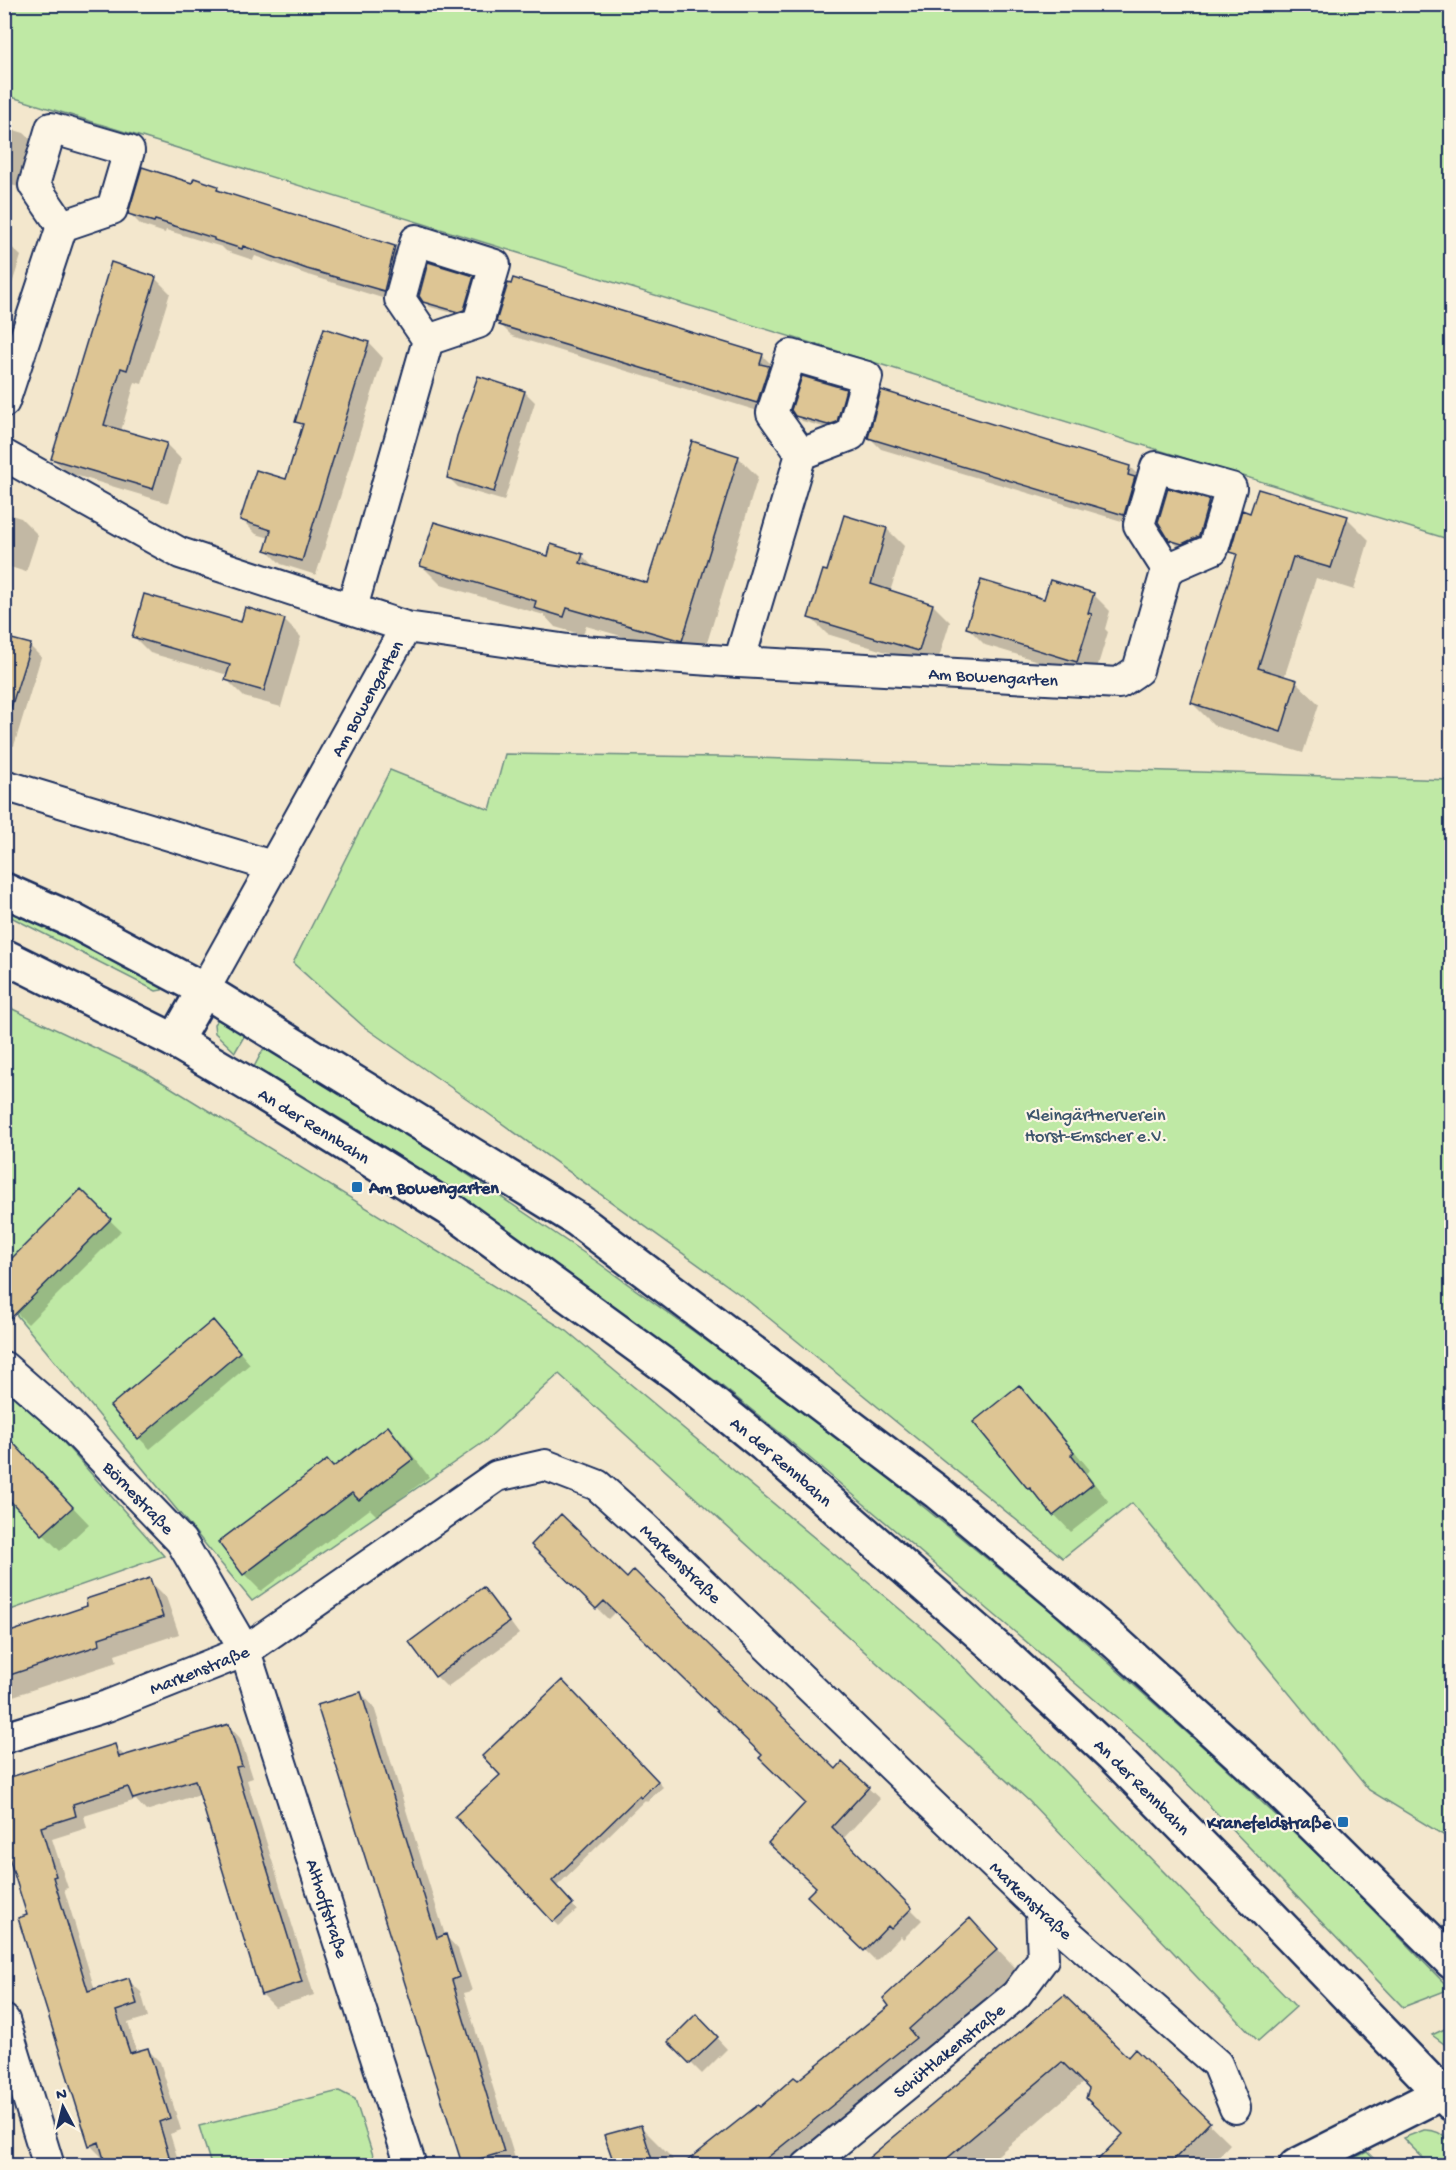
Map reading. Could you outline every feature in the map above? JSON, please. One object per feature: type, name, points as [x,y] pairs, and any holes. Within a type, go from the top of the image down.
[{"type":"main road","points":[[4,890],[72,920],[204,990],[578,1220],[937,1492],[1110,1637],[1276,1788],[1452,1962]]},
{"type":"main road","name":"An der Rennbahn","points":[[4,956],[175,1041],[448,1208],[679,1376],[764,1445],[1008,1658],[1111,1754],[1448,2096]]},
{"type":"main road","points":[[175,1041],[204,990]]},
{"type":"main road","points":[[1296,2166],[1448,2096]]},
{"type":"street","points":[[4,402],[62,226]]},
{"type":"street","points":[[352,608],[428,340]]},
{"type":"street","points":[[739,662],[801,454]]},
{"type":"street","name":"Am Bowengarten","points":[[4,455],[180,554],[406,627],[568,650],[1119,683],[1138,670],[1167,569]]},
{"type":"street","name":"Am Bowengarten","points":[[204,990],[406,627]]},
{"type":"street","points":[[4,784],[272,867]]},
{"type":"street","name":"Börnestraße","points":[[4,1367],[69,1424],[181,1541],[245,1651]]},
{"type":"street","name":"Markenstraße","points":[[4,1738],[107,1706],[245,1651],[497,1476],[545,1465],[597,1485],[638,1521],[1041,1910],[1217,2064],[1235,2108]]},
{"type":"street","name":"Althoffstraße","points":[[245,1651],[411,2166]]},
{"type":"street","name":"Schüttlakenstraße","points":[[807,2166],[1016,1995],[1043,1959],[1041,1910]]},
{"type":"street","points":[[4,2020],[49,2166]]},
{"type":"green space","points":[[4,5],[1451,5],[1451,540],[5,95]]},
{"type":"green space","name":"Kleingärtnerverein Horst-Emscher e.V.","points":[[505,754],[720,757],[1451,780],[1451,1838],[1369,1790],[1132,1503],[1063,1558],[742,1296],[363,1026],[293,963],[390,770],[490,810]]},
{"type":"green space","points":[[5,907],[161,985],[162,990],[156,991],[5,914]]},
{"type":"green space","points":[[4,1005],[144,1071],[567,1331],[938,1641],[1296,2007],[1258,2041],[1029,1801],[559,1374],[484,1442],[252,1601],[5,1301]]},
{"type":"green space","points":[[219,1018],[246,1033],[235,1052],[215,1033],[214,1024]]},
{"type":"green space","points":[[266,1044],[464,1172],[596,1261],[830,1430],[1053,1613],[1212,1755],[1333,1869],[1450,1989],[1403,2007],[1202,1798],[1141,1739],[779,1432],[717,1382],[454,1192],[352,1126],[254,1067]]},
{"type":"green space","points":[[4,1384],[42,1418],[164,1556],[5,1612]]},
{"type":"green space","points":[[1451,2026],[1451,2049],[1432,2035]]},
{"type":"green space","points":[[339,2091],[355,2099],[376,2165],[211,2165],[199,2126]]},
{"type":"green space","points":[[1424,2130],[1438,2133],[1447,2140],[1451,2152],[1449,2165],[1430,2165],[1403,2138]]},
{"type":"green space","points":[[1367,2152],[1380,2165],[1339,2165]]},
{"type":"building","points":[[142,167],[192,183],[194,178],[218,186],[217,190],[395,246],[384,291],[307,269],[243,246],[242,249],[214,240],[214,238],[128,214]]},
{"type":"building","points":[[111,262],[156,277],[127,370],[121,368],[104,425],[167,443],[153,489],[51,459]]},
{"type":"building","points":[[428,262],[474,276],[464,310],[458,312],[423,302],[419,296]]},
{"type":"building","points":[[513,278],[763,354],[760,364],[769,366],[757,403],[499,325],[500,323],[496,322],[508,283],[511,284]]},
{"type":"building","points":[[324,328],[369,342],[302,561],[265,550],[271,530],[240,520],[256,470],[286,479],[303,424],[295,422]]},
{"type":"building","points":[[478,376],[525,391],[494,492],[447,478],[457,436]]},
{"type":"building","points":[[802,376],[846,389],[837,422],[828,425],[795,416],[791,410]]},
{"type":"building","points":[[881,390],[1130,466],[1128,475],[1135,477],[1124,515],[868,438]]},
{"type":"building","points":[[692,441],[739,456],[682,641],[567,608],[564,617],[534,608],[536,601],[420,566],[434,522],[548,556],[551,544],[583,554],[580,563],[647,583]]},
{"type":"building","points":[[1168,488],[1209,500],[1199,536],[1182,544],[1169,540],[1158,522]]},
{"type":"building","points":[[1258,489],[1348,516],[1331,568],[1293,557],[1258,668],[1297,680],[1281,732],[1191,703],[1237,554],[1230,552],[1242,510],[1250,513]]},
{"type":"building","points":[[844,515],[887,528],[871,584],[933,604],[919,651],[808,618],[823,570],[827,571]]},
{"type":"building","points":[[981,580],[1044,599],[1050,580],[1094,593],[1088,613],[1092,614],[1077,662],[966,628]]},
{"type":"building","points":[[144,594],[241,622],[245,607],[285,619],[264,691],[225,680],[230,665],[132,637]]},
{"type":"building","points":[[4,637],[31,644],[10,711],[4,710]]},
{"type":"building","points":[[81,1189],[111,1219],[4,1325],[4,1266]]},
{"type":"building","points":[[213,1320],[240,1352],[138,1439],[110,1406]]},
{"type":"building","points":[[1019,1385],[1074,1452],[1071,1455],[1093,1484],[1053,1516],[973,1422]]},
{"type":"building","points":[[388,1426],[413,1459],[359,1500],[352,1493],[243,1575],[218,1542],[327,1460],[333,1467]]},
{"type":"building","points":[[4,1433],[73,1507],[42,1535],[4,1494]]},
{"type":"building","points":[[561,1514],[627,1578],[634,1570],[836,1769],[842,1762],[869,1787],[832,1827],[912,1908],[891,1929],[888,1926],[864,1951],[807,1896],[816,1887],[768,1843],[805,1803],[759,1758],[762,1755],[604,1601],[596,1609],[531,1545]]},
{"type":"building","points":[[150,1578],[163,1617],[99,1638],[100,1645],[4,1677],[4,1634],[87,1606],[86,1599]]},
{"type":"building","points":[[483,1587],[509,1622],[435,1677],[409,1642]]},
{"type":"building","points":[[562,1680],[658,1781],[641,1798],[639,1796],[552,1881],[573,1904],[553,1922],[455,1816],[500,1775],[482,1756]]},
{"type":"building","points":[[361,1692],[437,1938],[446,1934],[459,1977],[452,1980],[504,2152],[462,2164],[317,1705]]},
{"type":"building","points":[[229,1724],[242,1766],[236,1767],[302,1982],[261,1995],[195,1780],[133,1799],[128,1787],[73,1804],[76,1816],[41,1827],[56,1876],[53,1877],[88,1991],[129,1978],[137,2004],[116,2011],[130,2053],[148,2048],[170,2118],[159,2122],[172,2166],[106,2166],[99,2142],[89,2146],[18,1918],[27,1915],[4,1842],[4,1779],[115,1744],[119,1757]]},
{"type":"building","points":[[970,1918],[998,1949],[909,2029],[916,2038],[757,2166],[681,2166],[758,2105],[760,2107],[794,2077],[798,2080],[889,2006],[883,1998]]},
{"type":"building","points":[[1064,1995],[1128,2057],[1135,2049],[1210,2122],[1168,2166],[1092,2166],[1123,2134],[1086,2098],[1089,2089],[1062,2062],[938,2166],[859,2166]]},
{"type":"building","points":[[696,2014],[718,2037],[690,2064],[668,2042]]},
{"type":"building","points":[[641,2125],[654,2166],[615,2166],[604,2135]]},
{"type":"place","name":"Am Bowengarten","points":[[357,1187]]},
{"type":"place","name":"Kranefeldstraße","points":[[1343,1822]]}]
